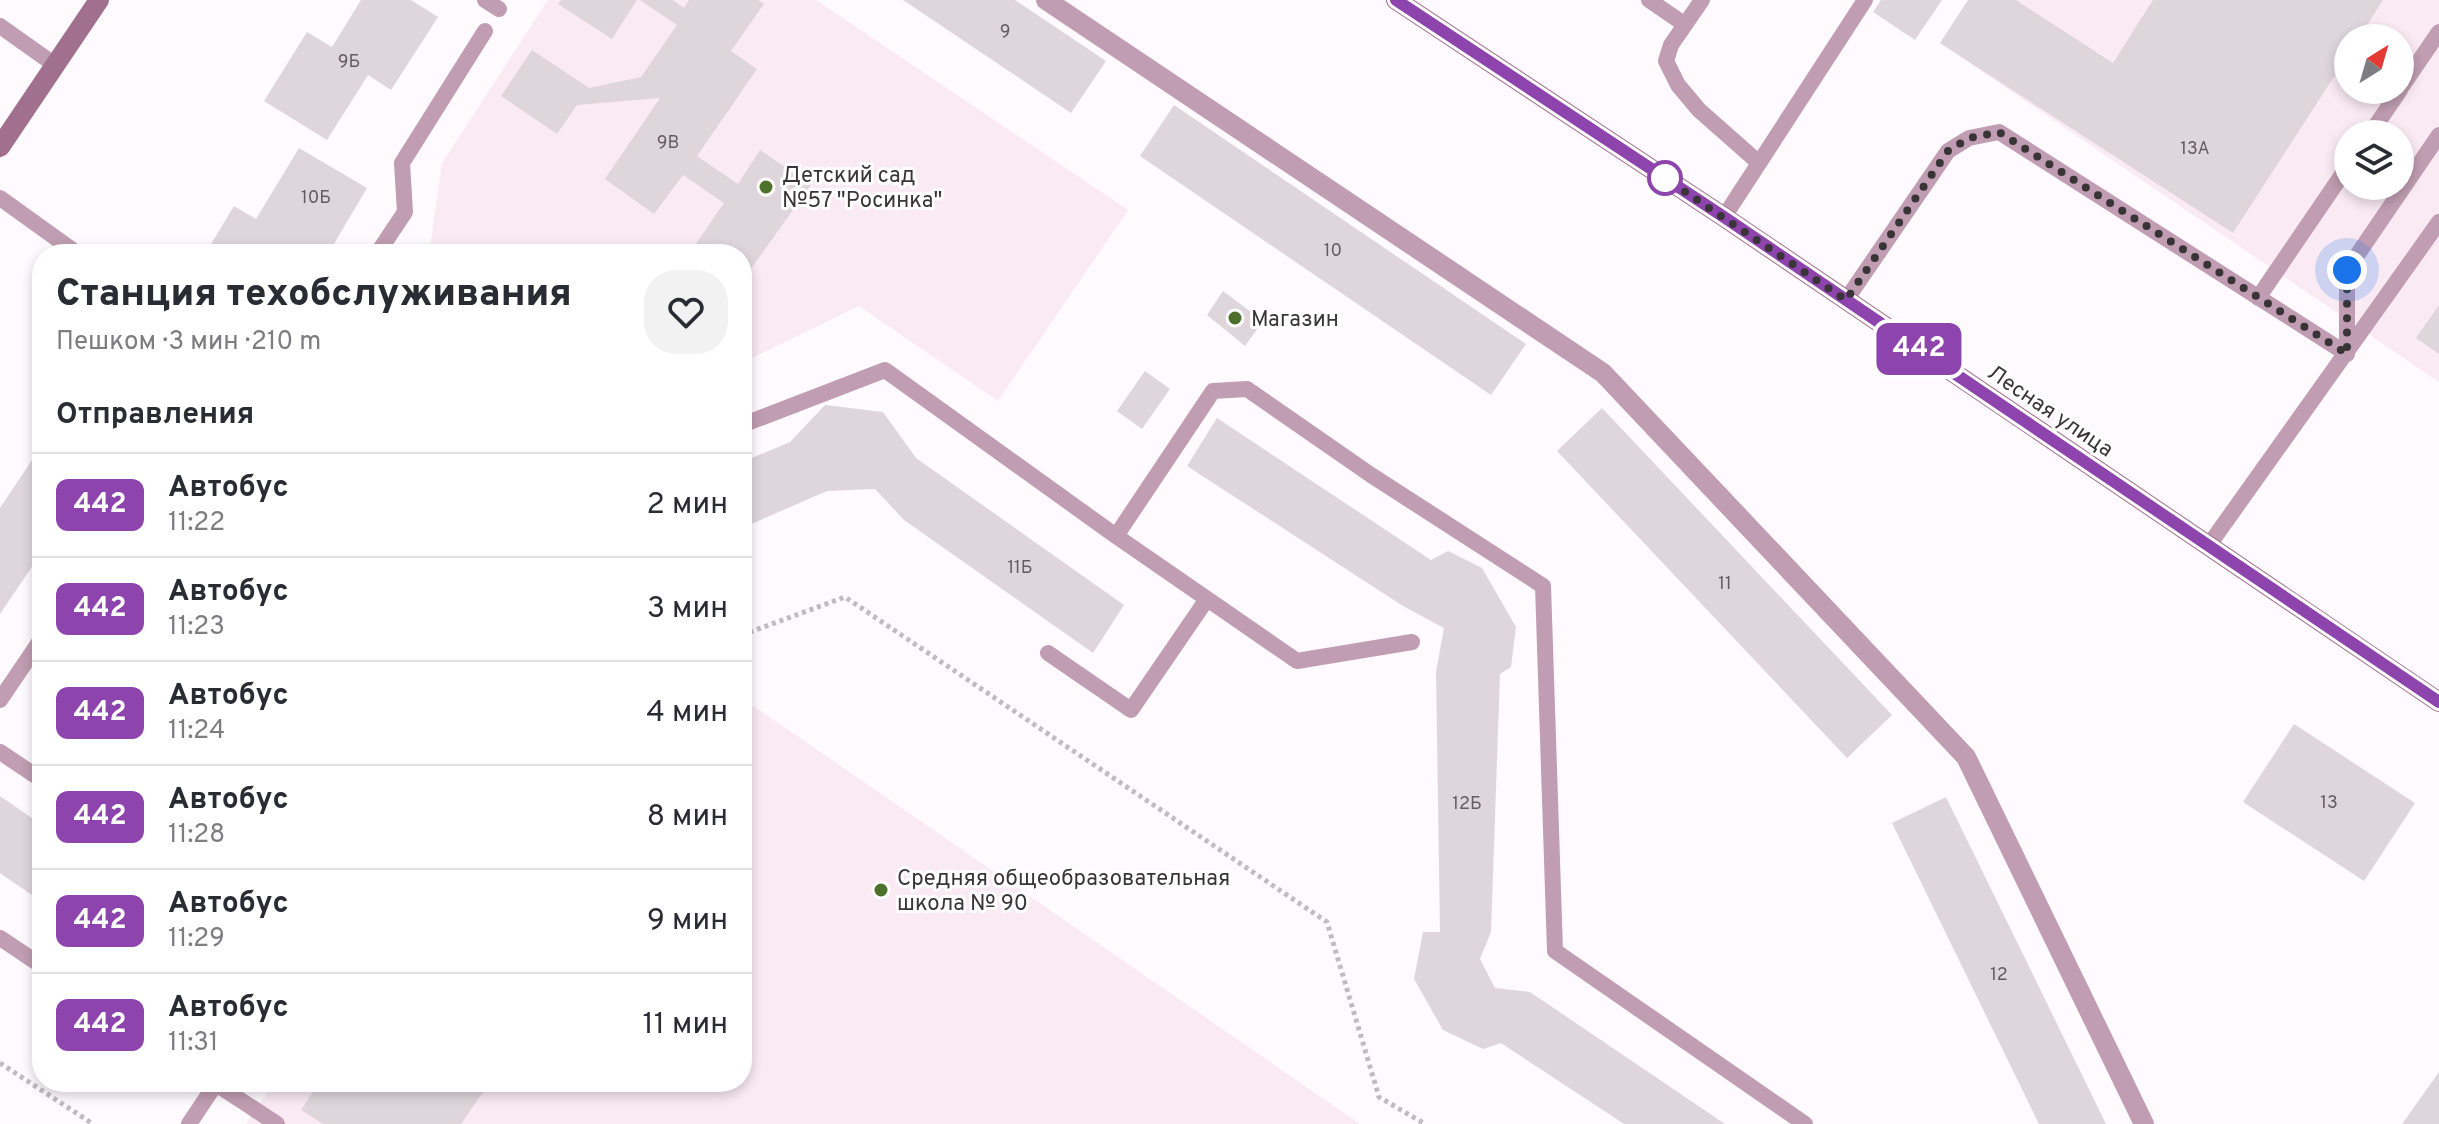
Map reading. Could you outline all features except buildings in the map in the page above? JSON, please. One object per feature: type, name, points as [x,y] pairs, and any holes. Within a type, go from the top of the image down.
[{"type":"main road","points":[[0,147],[99,0]]},
{"type":"main road","name":"Лесная улица","points":[[1396,0],[1724,217],[2439,702]]},
{"type":"street","points":[[1046,0],[1603,373],[1966,757],[2144,1124]]},
{"type":"lane","points":[[1649,0],[1684,24]]},
{"type":"lane","points":[[1702,0],[1671,45],[1666,61],[1678,85],[1699,110],[1759,163]]},
{"type":"lane","points":[[1724,217],[1865,0]]},
{"type":"lane","points":[[0,26],[55,65]]},
{"type":"lane","points":[[384,244],[405,212],[402,163],[485,31]]},
{"type":"lane","points":[[2414,69],[2439,32]]},
{"type":"lane","points":[[1846,300],[1948,151],[1969,138],[1999,132],[2347,354]]},
{"type":"lane","points":[[2347,354],[2347,270],[2439,135]]},
{"type":"lane","points":[[2258,298],[2334,187]]},
{"type":"lane","points":[[0,198],[64,244]]},
{"type":"lane","points":[[2209,545],[2439,222]]},
{"type":"lane","points":[[752,421],[885,370],[1297,661],[1412,642]]},
{"type":"lane","points":[[1116,536],[1213,391],[1247,389],[1371,475],[1543,586],[1555,951],[1805,1124]]},
{"type":"lane","points":[[1048,653],[1131,710],[1207,599]]},
{"type":"lane","points":[[0,700],[32,653]]},
{"type":"lane","points":[[0,752],[32,773]]},
{"type":"lane","points":[[0,938],[32,959]]},
{"type":"lane","points":[[189,1124],[209,1092]]},
{"type":"lane","points":[[229,1092],[277,1124]]},
{"type":"path","points":[[752,631],[845,597],[1327,922],[1379,1097],[1425,1124]]},
{"type":"path","points":[[0,1063],[32,1084]]},
{"type":"path","points":[[44,1092],[93,1124]]},
{"type":"shaded area","name":"Детский сад №57 \"Росинка\"","points":[[548,0],[816,0],[1128,210],[998,401],[859,306],[752,358],[752,244],[430,244],[442,163]]},
{"type":"shaded area","points":[[1969,0],[2439,0],[2439,382],[1940,43]]},
{"type":"shaded area","name":"Средняя общеобразовательная школа № 90","points":[[752,705],[1360,1124],[246,1124],[268,1092],[752,1092]]},
{"type":"bus line","name":"442","points":[[1396,0],[1724,217],[2439,702]]},
{"type":"place","name":"Детский сад №57 \"Росинка\"","points":[[766,187]]},
{"type":"place","name":"Магазин","points":[[1235,318]]},
{"type":"place","name":"Средняя общеобразовательная школа № 90","points":[[881,890]]},
{"type":"route","points":[[1665,178],[1846,300],[1948,151],[1969,138],[1999,132],[2347,354],[2347,270]]}]
